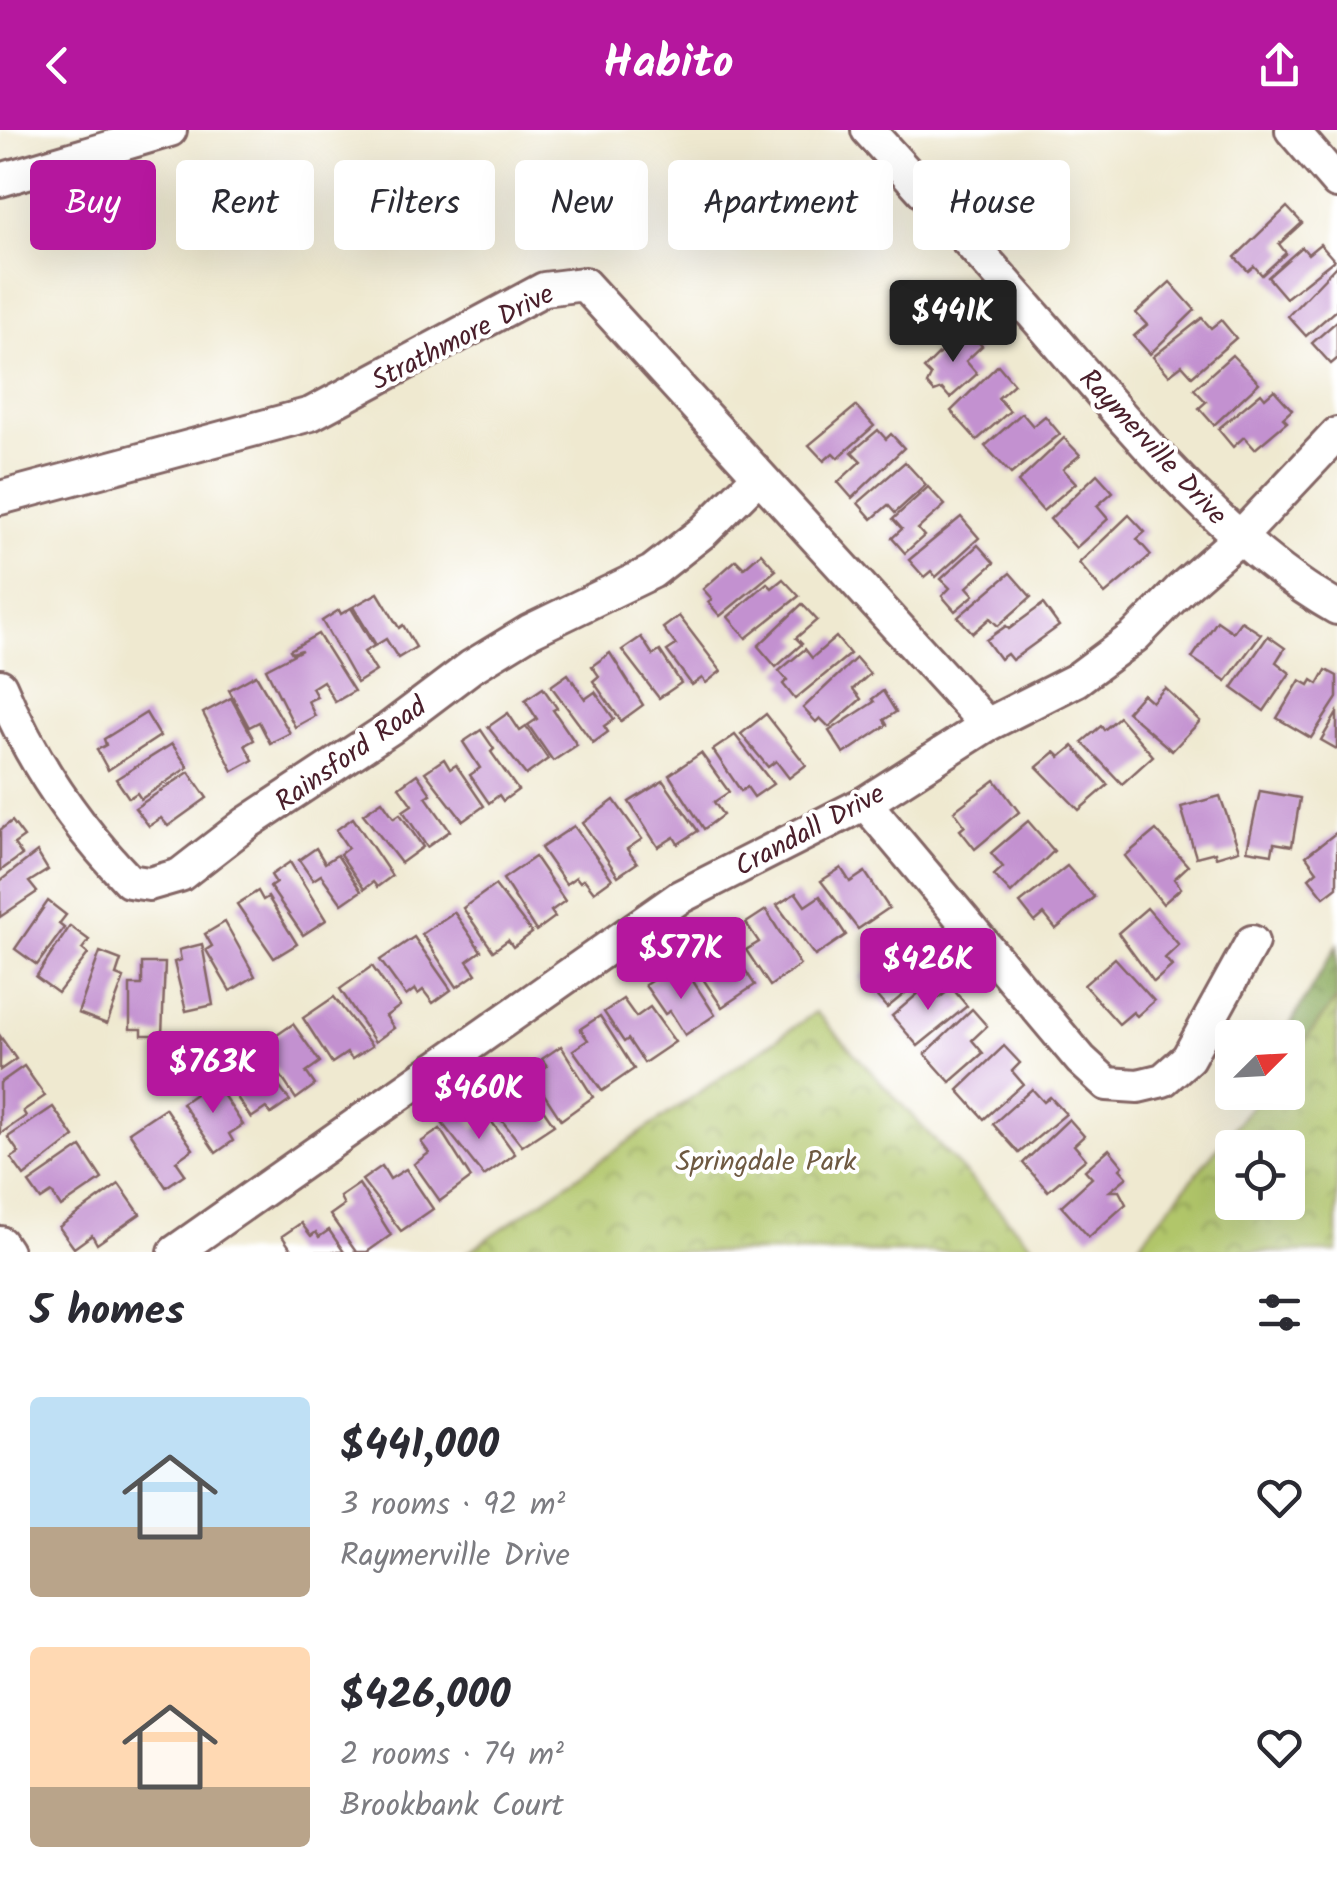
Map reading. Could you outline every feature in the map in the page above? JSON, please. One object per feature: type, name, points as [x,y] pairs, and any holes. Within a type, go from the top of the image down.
[{"type":"street","points":[[0,180],[170,130]]},
{"type":"street","name":"Raymerville Drive","points":[[868,130],[1125,420],[1240,537],[1314,595],[1337,608]]},
{"type":"street","points":[[1292,130],[1337,182]]},
{"type":"street","name":"Strathmore Drive","points":[[0,498],[311,414],[544,289],[584,284],[987,725]]},
{"type":"street","name":"Crandall Drive","points":[[175,1252],[680,897],[865,804],[987,725],[1076,680],[1134,636],[1240,537],[1337,434]]},
{"type":"street","name":"Rainsford Road","points":[[0,686],[43,770],[84,830],[128,881],[149,884],[180,875],[247,823],[530,631],[652,572],[704,531],[758,477]]},
{"type":"street","points":[[865,804],[1081,1060],[1107,1084],[1138,1086],[1163,1080],[1188,1058],[1252,942]]},
{"type":"street","points":[[0,1243],[6,1252]]},
{"type":"green space","points":[[1337,945],[1337,1185],[1298,1110],[1305,1110],[1305,1020],[1293,1020]]},
{"type":"green space","points":[[1337,999],[1337,1252],[1133,1252],[1215,1151],[1215,1220],[1305,1220],[1305,1130],[1232,1130],[1248,1110],[1305,1110],[1305,1039]]},
{"type":"green space","name":"Springdale Park","points":[[816,1012],[1038,1252],[468,1252]]},
{"type":"building","points":[[1287,207],[1302,223],[1279,244],[1286,253],[1262,275],[1254,266],[1248,271],[1235,257]]},
{"type":"building","points":[[1320,244],[1334,260],[1286,298],[1268,277],[1302,247],[1308,254]]},
{"type":"building","points":[[1337,265],[1337,309],[1306,336],[1288,316]]},
{"type":"building","points":[[1170,282],[1195,310],[1150,354],[1134,336],[1147,325],[1136,313]]},
{"type":"building","points":[[1202,318],[1211,328],[1221,320],[1236,338],[1192,376],[1182,365],[1169,375],[1153,357]]},
{"type":"building","points":[[1337,321],[1337,359],[1331,364],[1312,343]]},
{"type":"building","points":[[965,328],[982,346],[966,361],[977,374],[950,398],[942,389],[934,392],[927,384],[931,376],[924,369]]},
{"type":"building","points":[[1232,355],[1259,383],[1214,425],[1199,408],[1206,402],[1194,389]]},
{"type":"building","points":[[998,365],[1014,384],[998,398],[1010,411],[977,440],[951,411]]},
{"type":"building","points":[[1274,390],[1292,410],[1283,418],[1287,422],[1255,449],[1244,437],[1233,447],[1218,429],[1261,393],[1265,398]]},
{"type":"building","points":[[856,406],[874,426],[838,458],[833,453],[824,461],[809,445]]},
{"type":"building","points":[[1022,413],[1033,426],[1045,416],[1060,434],[1011,474],[985,446]]},
{"type":"building","points":[[878,430],[886,439],[891,434],[904,448],[852,498],[838,482],[861,461],[852,452]]},
{"type":"building","points":[[1064,438],[1080,455],[1063,469],[1076,483],[1043,511],[1018,482]]},
{"type":"building","points":[[905,462],[926,485],[895,513],[888,505],[872,519],[858,503]]},
{"type":"building","points":[[1097,474],[1113,492],[1097,506],[1108,519],[1076,548],[1050,519]]},
{"type":"building","points":[[928,487],[945,505],[918,529],[924,536],[905,553],[892,538],[902,529],[893,519]]},
{"type":"building","points":[[1129,515],[1145,532],[1137,539],[1151,555],[1105,594],[1079,563]]},
{"type":"building","points":[[961,517],[979,538],[936,577],[931,571],[924,577],[909,560]]},
{"type":"building","points":[[978,545],[994,563],[967,587],[974,595],[955,611],[942,596],[950,588],[941,579]]},
{"type":"building","points":[[761,553],[776,570],[720,616],[703,589],[736,560],[744,568]]},
{"type":"building","points":[[1010,573],[1031,597],[998,626],[990,618],[973,633],[958,617]]},
{"type":"building","points":[[783,579],[799,596],[746,638],[728,617],[767,583],[772,588]]},
{"type":"building","points":[[378,593],[416,647],[398,658],[386,639],[376,645],[353,607]]},
{"type":"building","points":[[802,604],[817,620],[796,638],[802,644],[776,667],[758,646]]},
{"type":"building","points":[[1043,604],[1059,626],[1012,660],[1007,654],[1000,659],[986,640]]},
{"type":"building","points":[[351,608],[374,646],[364,652],[376,671],[357,683],[322,621],[339,610],[341,614]]},
{"type":"building","points":[[679,616],[721,671],[706,683],[702,678],[692,685],[667,651],[676,645],[663,628]]},
{"type":"building","points":[[1217,621],[1233,632],[1241,621],[1261,634],[1226,681],[1192,658]]},
{"type":"building","points":[[318,634],[354,691],[335,702],[323,681],[312,688],[317,697],[308,701],[315,716],[295,727],[266,669],[302,650],[290,650]]},
{"type":"building","points":[[1268,636],[1285,648],[1276,662],[1290,673],[1264,711],[1232,688]]},
{"type":"building","points":[[641,637],[653,655],[660,651],[681,683],[659,698],[622,650]]},
{"type":"building","points":[[836,637],[850,654],[795,699],[779,671],[805,649],[812,658]]},
{"type":"building","points":[[610,653],[643,705],[621,721],[593,681],[599,676],[592,666]]},
{"type":"building","points":[[856,658],[870,674],[853,689],[861,699],[829,727],[820,718],[816,722],[803,708]]},
{"type":"building","points":[[1326,670],[1337,676],[1337,698],[1311,738],[1277,718],[1300,680],[1318,684]]},
{"type":"building","points":[[568,674],[585,699],[595,692],[614,719],[604,726],[608,732],[593,743],[551,686]]},
{"type":"building","points":[[256,675],[290,733],[270,743],[259,722],[249,727],[229,690]]},
{"type":"building","points":[[543,688],[577,745],[553,761],[528,725],[537,719],[525,700]]},
{"type":"building","points":[[1165,688],[1200,721],[1172,751],[1127,712],[1143,694],[1152,702]]},
{"type":"building","points":[[883,691],[896,712],[884,720],[887,725],[844,754],[829,731],[874,702],[872,699]]},
{"type":"building","points":[[231,698],[254,740],[245,745],[253,760],[233,771],[203,713]]},
{"type":"building","points":[[146,713],[160,736],[108,770],[97,750],[106,745],[104,739]]},
{"type":"building","points":[[508,713],[520,731],[526,727],[548,759],[526,775],[488,727]]},
{"type":"building","points":[[1337,713],[1337,749],[1321,740]]},
{"type":"building","points":[[766,714],[806,765],[789,778],[776,761],[768,767],[741,734]]},
{"type":"building","points":[[1119,717],[1153,756],[1122,784],[1082,742]]},
{"type":"building","points":[[481,730],[494,749],[491,752],[518,790],[503,801],[499,795],[489,803],[470,775],[480,768],[463,742]]},
{"type":"building","points":[[735,735],[773,784],[754,797],[747,787],[741,791],[713,750]]},
{"type":"building","points":[[172,744],[188,767],[141,799],[137,793],[129,798],[116,779]]},
{"type":"building","points":[[1073,746],[1108,785],[1079,810],[1037,767],[1055,752],[1060,757]]},
{"type":"building","points":[[701,753],[729,792],[714,802],[723,815],[704,829],[669,775]]},
{"type":"building","points":[[444,759],[450,769],[456,765],[484,806],[463,821],[425,772]]},
{"type":"building","points":[[189,772],[207,798],[168,826],[161,818],[149,826],[135,808]]},
{"type":"building","points":[[417,774],[431,794],[426,797],[450,831],[427,847],[403,811],[412,805],[399,787]]},
{"type":"building","points":[[995,780],[1019,812],[975,849],[960,830],[965,826],[954,811]]},
{"type":"building","points":[[663,781],[698,831],[678,844],[674,837],[658,847],[629,802]]},
{"type":"building","points":[[1260,791],[1300,798],[1292,846],[1274,843],[1272,854],[1247,850]]},
{"type":"building","points":[[1220,796],[1239,850],[1216,857],[1215,852],[1196,857],[1181,807]]},
{"type":"building","points":[[614,800],[642,839],[627,849],[637,863],[618,876],[583,823]]},
{"type":"building","points":[[382,801],[394,818],[400,814],[423,847],[401,863],[363,814]]},
{"type":"building","points":[[353,818],[392,876],[377,887],[373,882],[364,889],[340,854],[348,848],[336,830]]},
{"type":"building","points":[[12,821],[24,837],[14,844],[22,855],[0,871],[0,830]]},
{"type":"building","points":[[1028,821],[1054,851],[1011,893],[994,875],[1003,867],[991,853]]},
{"type":"building","points":[[574,826],[612,879],[594,892],[584,879],[580,882],[576,877],[566,884],[541,848]]},
{"type":"building","points":[[1156,830],[1188,866],[1174,879],[1181,888],[1163,904],[1125,856]]},
{"type":"building","points":[[1337,832],[1337,887],[1324,897],[1309,878],[1317,871],[1306,856]]},
{"type":"building","points":[[316,848],[325,863],[337,855],[361,891],[342,904],[321,875],[313,880],[299,860]]},
{"type":"building","points":[[37,852],[48,870],[29,882],[37,892],[0,917],[0,881]]},
{"type":"building","points":[[535,857],[565,901],[551,911],[555,917],[536,931],[503,879]]},
{"type":"building","points":[[290,862],[326,920],[303,935],[270,887],[276,883],[271,875]]},
{"type":"building","points":[[1067,866],[1094,897],[1056,929],[1044,914],[1035,922],[1020,903]]},
{"type":"building","points":[[841,868],[850,882],[865,872],[889,908],[858,929],[821,881]]},
{"type":"building","points":[[495,885],[532,933],[513,947],[508,940],[493,951],[463,908]]},
{"type":"building","points":[[258,891],[263,900],[268,897],[297,944],[274,958],[237,904]]},
{"type":"building","points":[[796,893],[805,906],[820,896],[846,935],[815,956],[777,905]]},
{"type":"building","points":[[48,901],[66,915],[59,924],[64,928],[37,965],[15,949]]},
{"type":"building","points":[[1147,908],[1179,945],[1165,958],[1172,966],[1154,982],[1118,933]]},
{"type":"building","points":[[766,910],[800,965],[770,986],[746,950],[759,942],[746,923]]},
{"type":"building","points":[[454,912],[481,951],[467,961],[476,974],[457,987],[422,934]]},
{"type":"building","points":[[225,922],[255,976],[230,991],[206,950],[212,946],[205,934]]},
{"type":"building","points":[[70,926],[89,940],[82,949],[88,954],[58,993],[36,977]]},
{"type":"building","points":[[721,934],[755,985],[722,1007],[695,967],[710,957],[703,947]]},
{"type":"building","points":[[414,937],[451,990],[433,1003],[423,990],[418,994],[415,989],[406,996],[380,960]]},
{"type":"building","points":[[899,943],[911,957],[916,953],[932,971],[887,1008],[860,977]]},
{"type":"building","points":[[202,944],[213,1005],[186,1011],[174,962],[181,960],[179,950]]},
{"type":"building","points":[[100,952],[121,960],[116,975],[124,978],[107,1024],[78,1013]]},
{"type":"building","points":[[1115,958],[1154,1001],[1137,1016],[1133,1012],[1119,1024],[1084,985]]},
{"type":"building","points":[[142,963],[165,963],[162,1035],[142,1035],[142,1029],[130,1029],[130,985],[142,985]]},
{"type":"building","points":[[372,966],[400,1006],[386,1016],[394,1028],[375,1042],[340,989]]},
{"type":"building","points":[[665,972],[673,985],[689,975],[715,1015],[685,1035],[670,1011],[665,1014],[645,985]]},
{"type":"building","points":[[928,985],[939,998],[952,988],[967,1006],[918,1046],[892,1016]]},
{"type":"building","points":[[334,997],[372,1046],[352,1059],[347,1053],[332,1063],[303,1018]]},
{"type":"building","points":[[623,999],[636,1017],[650,1007],[675,1042],[644,1063],[604,1012]]},
{"type":"building","points":[[972,1009],[987,1026],[972,1040],[983,1053],[950,1082],[925,1054]]},
{"type":"building","points":[[600,1016],[634,1069],[602,1091],[573,1050],[588,1040],[580,1029]]},
{"type":"building","points":[[293,1024],[320,1062],[306,1072],[315,1085],[296,1099],[261,1046]]},
{"type":"building","points":[[0,1036],[16,1059],[0,1070]]},
{"type":"building","points":[[561,1046],[593,1097],[561,1120],[532,1076],[547,1066],[542,1059]]},
{"type":"building","points":[[1004,1046],[1020,1063],[1012,1071],[1023,1084],[984,1119],[958,1090]]},
{"type":"building","points":[[253,1053],[290,1101],[271,1114],[266,1108],[251,1118],[222,1075]]},
{"type":"building","points":[[24,1066],[45,1096],[23,1111],[26,1116],[0,1134],[0,1083]]},
{"type":"building","points":[[214,1081],[243,1125],[229,1134],[233,1141],[216,1153],[182,1103]]},
{"type":"building","points":[[505,1085],[512,1096],[527,1086],[554,1125],[522,1146],[485,1099]]},
{"type":"building","points":[[1032,1089],[1044,1102],[1050,1097],[1066,1114],[1019,1153],[993,1124]]},
{"type":"building","points":[[53,1107],[74,1137],[24,1176],[11,1158],[19,1153],[8,1137]]},
{"type":"building","points":[[165,1108],[193,1149],[176,1161],[185,1174],[166,1187],[129,1132]]},
{"type":"building","points":[[461,1109],[475,1128],[489,1118],[515,1154],[484,1176],[442,1123]]},
{"type":"building","points":[[1069,1119],[1084,1136],[1074,1145],[1086,1159],[1048,1191],[1023,1163]]},
{"type":"building","points":[[440,1129],[471,1178],[440,1201],[414,1164],[429,1153],[421,1142]]},
{"type":"building","points":[[81,1147],[102,1179],[61,1207],[52,1193],[41,1200],[29,1183]]},
{"type":"building","points":[[1109,1149],[1127,1177],[1110,1191],[1119,1191],[1126,1204],[1089,1237],[1061,1206],[1092,1178],[1085,1170]]},
{"type":"building","points":[[382,1166],[390,1179],[406,1169],[433,1209],[401,1231],[362,1180]]},
{"type":"building","points":[[119,1184],[140,1214],[97,1244],[92,1235],[74,1248],[59,1227]]},
{"type":"building","points":[[359,1184],[391,1235],[367,1252],[356,1252],[330,1215],[344,1205],[340,1197]]},
{"type":"building","points":[[301,1223],[311,1236],[316,1232],[319,1237],[329,1230],[344,1252],[293,1252],[282,1236]]}]
